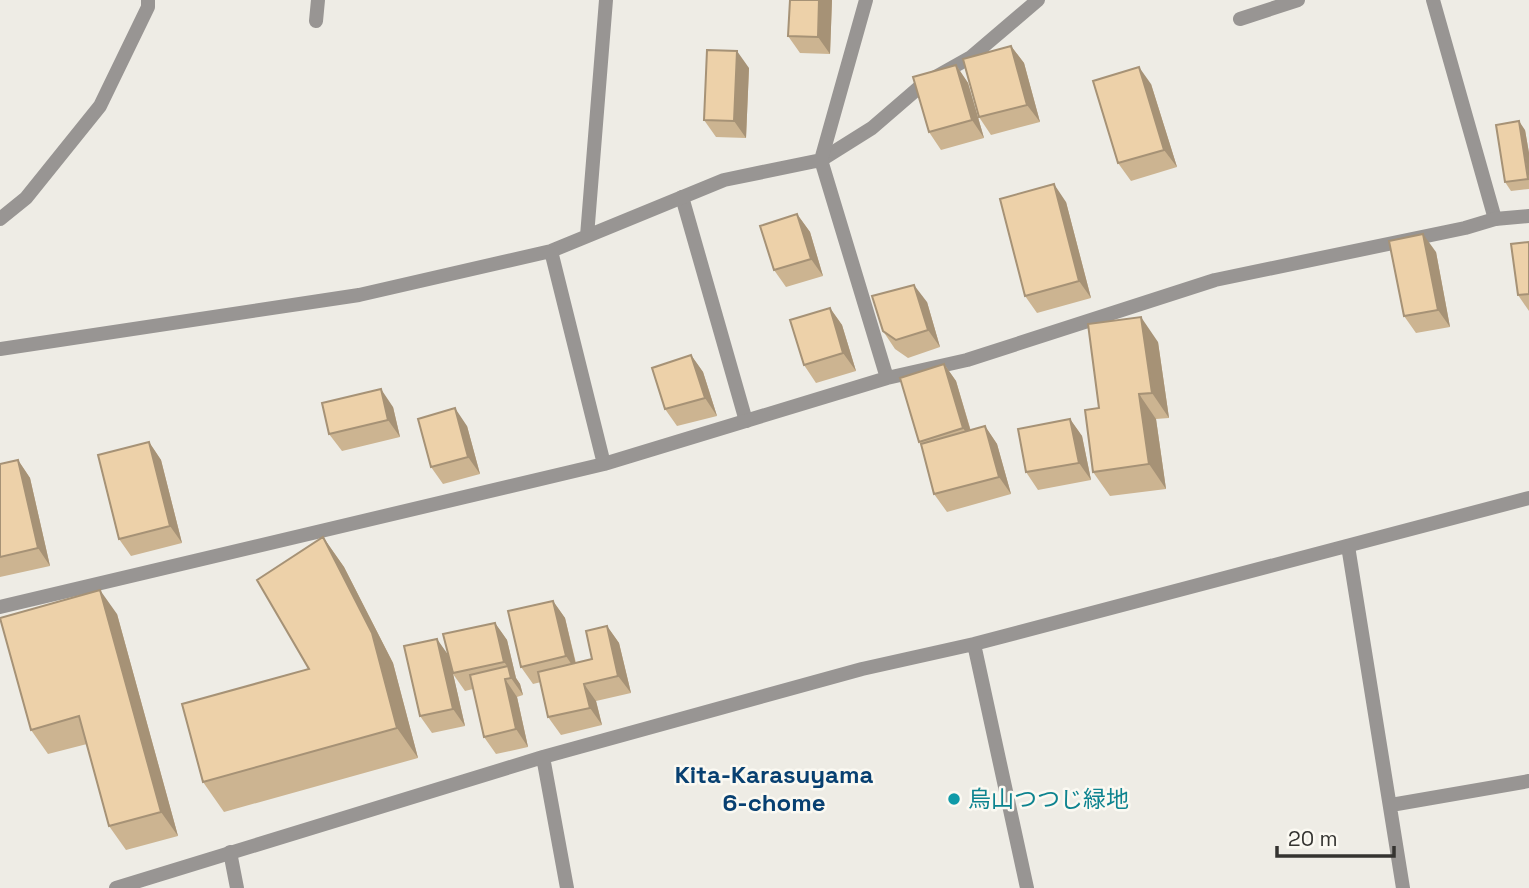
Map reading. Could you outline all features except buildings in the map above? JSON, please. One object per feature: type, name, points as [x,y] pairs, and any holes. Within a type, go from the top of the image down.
[{"type":"street","points":[[0,219],[26,198],[100,106],[149,0]]},
{"type":"street","points":[[316,21],[318,0]]},
{"type":"street","points":[[587,236],[607,0]]},
{"type":"street","points":[[866,0],[821,160],[887,378]]},
{"type":"street","points":[[0,349],[359,295],[551,251],[724,180],[821,160],[872,128],[923,85],[971,57],[1038,0]]},
{"type":"street","points":[[1241,19],[1298,0]]},
{"type":"street","points":[[1433,0],[1495,219]]},
{"type":"street","points":[[682,198],[746,421]]},
{"type":"street","points":[[0,607],[604,464],[887,378],[967,360],[1215,280],[1465,228],[1495,219],[1529,216]]},
{"type":"street","points":[[551,251],[604,464]]},
{"type":"street","points":[[116,888],[543,757],[862,669],[974,644],[1529,501]]},
{"type":"street","points":[[1348,546],[1404,888]]},
{"type":"street","points":[[974,644],[1027,888]]},
{"type":"street","points":[[543,757],[567,888]]},
{"type":"street","points":[[1391,804],[1529,781]]},
{"type":"street","points":[[230,852],[237,888]]},
{"type":"place","name":"烏山つつじ緑地","points":[[954,799]]},
{"type":"district","name":"Kita-Karasuyama 6-chome","points":[[774,789]]}]
